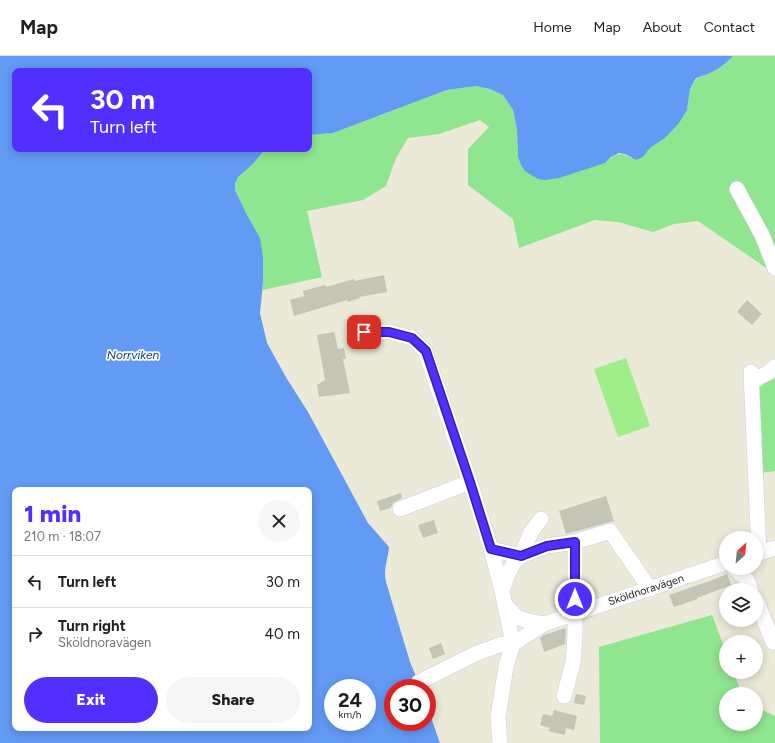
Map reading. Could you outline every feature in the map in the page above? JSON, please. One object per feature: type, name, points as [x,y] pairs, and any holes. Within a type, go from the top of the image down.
[{"type":"street","points":[[737,190],[762,235],[775,268]]},
{"type":"street","points":[[364,332],[389,332],[412,338],[426,351],[470,482],[491,549],[513,644],[506,666],[498,718],[500,743]]},
{"type":"street","points":[[757,531],[751,377],[768,373],[775,367]]},
{"type":"street","points":[[400,509],[470,482]]},
{"type":"street","points":[[503,597],[507,576],[513,564],[521,556],[531,532],[541,519]]},
{"type":"street","points":[[491,549],[521,556],[547,546],[575,542],[610,531],[650,589]]},
{"type":"street","points":[[564,696],[573,663],[575,635],[575,542]]},
{"type":"street","points":[[763,552],[775,548]]},
{"type":"street","name":"Sköldnoravägen","points":[[513,644],[544,624],[719,565]]},
{"type":"street","points":[[742,575],[748,583]]},
{"type":"street","name":"Sköldnoravägen","points":[[503,597],[518,618],[544,624]]},
{"type":"street","points":[[763,617],[773,642]]},
{"type":"street","points":[[425,679],[475,654],[502,644],[513,644]]},
{"type":"green space","points":[[733,56],[775,56],[775,274],[698,221],[674,224],[653,232],[618,222],[595,220],[519,248],[513,219],[468,185],[468,149],[489,127],[480,120],[439,134],[408,138],[396,158],[386,186],[363,200],[307,211],[322,277],[263,290],[263,283],[247,215],[235,190],[235,184],[238,177],[253,164],[263,152],[312,152],[312,135],[333,133],[447,90],[476,86],[490,89],[503,95],[513,110],[517,130],[518,157],[521,165],[605,163],[617,154],[623,154],[631,158],[643,157],[650,148],[665,138],[687,110],[690,89],[697,78],[716,70]]},
{"type":"green space","points":[[626,358],[650,426],[618,437],[594,369]]},
{"type":"green space","points":[[775,375],[775,471],[760,473],[755,391]]},
{"type":"green space","points":[[712,615],[720,635],[719,679],[736,679],[739,687],[719,687],[719,731],[763,731],[763,710],[775,716],[775,743],[600,743],[599,647]]},
{"type":"water","name":"Norrviken","points":[[0,56],[733,56],[716,70],[696,78],[690,89],[687,110],[679,123],[665,138],[650,148],[643,157],[636,160],[625,154],[619,153],[611,157],[605,163],[559,178],[545,180],[538,179],[531,175],[525,171],[521,165],[518,157],[517,130],[513,110],[503,95],[490,89],[476,86],[447,90],[333,133],[312,135],[312,68],[12,68],[12,152],[263,152],[253,164],[238,177],[235,184],[235,190],[260,238],[263,257],[263,283],[260,313],[267,343],[308,412],[368,523],[389,547],[385,569],[386,582],[410,662],[417,679],[384,679],[384,731],[436,731],[440,743],[0,743]]},
{"type":"building","points":[[384,275],[387,292],[359,297],[360,298],[348,302],[347,300],[294,316],[290,300],[304,296],[303,291],[325,285],[326,287],[354,279],[355,281]]},
{"type":"building","points":[[747,300],[762,314],[752,325],[737,312]]},
{"type":"building","points":[[334,332],[338,349],[344,348],[346,359],[343,359],[350,393],[319,397],[317,385],[325,380],[317,335]]},
{"type":"building","points":[[401,493],[402,498],[393,503],[391,508],[380,511],[377,501]]},
{"type":"building","points":[[606,496],[614,521],[566,534],[559,511]]},
{"type":"building","points":[[434,520],[438,533],[423,538],[418,525]]},
{"type":"building","points":[[727,575],[730,583],[719,583],[719,590],[674,607],[669,595]]},
{"type":"building","points":[[565,628],[565,644],[544,652],[540,638],[544,635]]},
{"type":"building","points":[[441,643],[445,654],[433,659],[429,648]]},
{"type":"building","points":[[576,694],[586,696],[584,705],[574,703]]},
{"type":"building","points":[[554,710],[577,716],[574,730],[566,728],[565,735],[548,731],[550,728],[540,725],[543,714],[552,716]]},
{"type":"route","points":[[364,332],[389,332],[412,338],[426,351],[491,549],[521,556],[547,546],[575,542],[575,599]]}]
